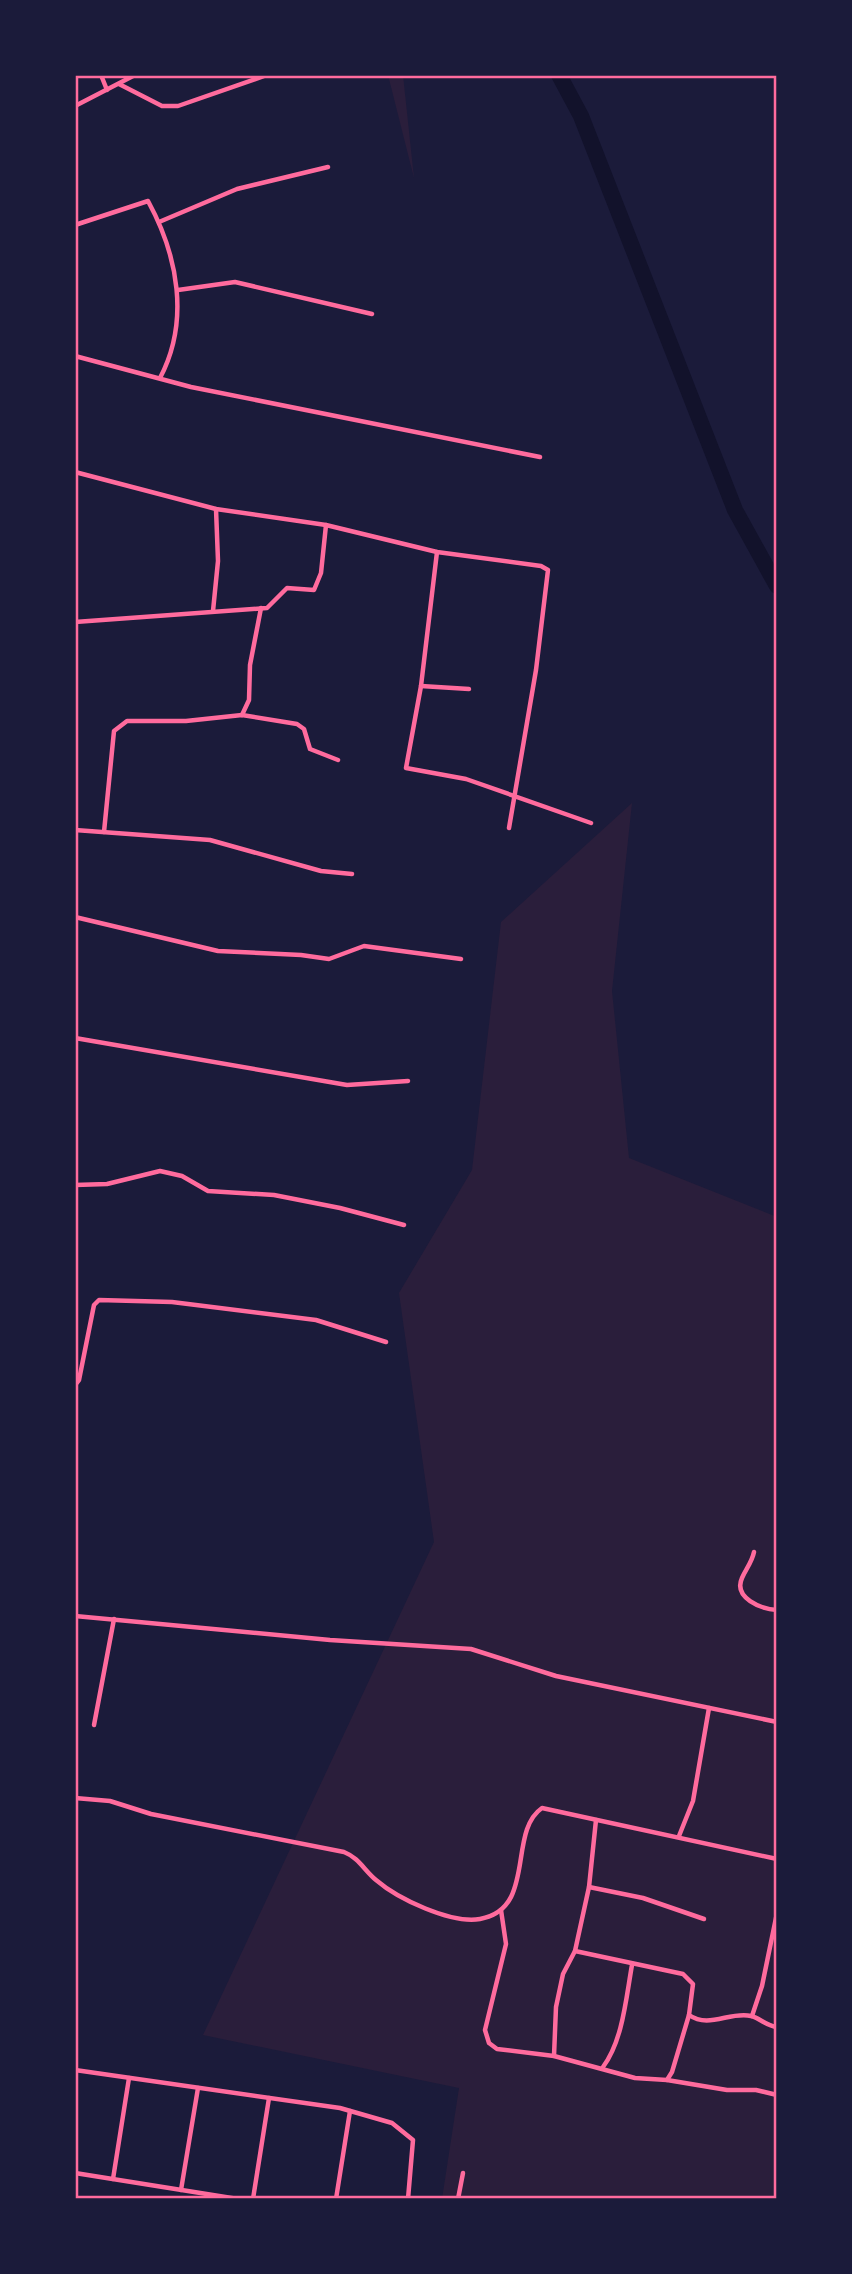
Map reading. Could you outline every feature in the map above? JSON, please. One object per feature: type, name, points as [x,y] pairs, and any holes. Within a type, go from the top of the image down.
[{"type":"street","points":[[101,75],[107,90]]},
{"type":"street","points":[[75,106],[135,75]]},
{"type":"street","points":[[119,84],[162,106],[178,106],[267,75]]},
{"type":"street","points":[[159,222],[237,189],[328,167]]},
{"type":"street","points":[[75,225],[148,201],[159,222],[178,290],[177,333],[172,356],[160,378]]},
{"type":"street","points":[[178,290],[235,282],[372,314]]},
{"type":"street","points":[[75,356],[160,378],[540,457]]},
{"type":"street","points":[[75,472],[216,509],[326,525],[437,552],[541,566],[548,570],[517,795],[509,828]]},
{"type":"street","points":[[213,611],[218,561],[216,509]]},
{"type":"street","points":[[75,622],[267,608],[287,588],[314,590],[317,587],[326,525]]},
{"type":"street","points":[[437,552],[421,686],[406,768],[466,779],[591,823]]},
{"type":"street","points":[[242,715],[248,701],[250,665],[261,608]]},
{"type":"street","points":[[421,686],[469,689]]},
{"type":"street","points":[[104,832],[116,727],[127,721],[187,722],[242,715],[297,724],[304,729],[310,749],[338,760]]},
{"type":"street","points":[[75,830],[210,840],[321,871],[352,874]]},
{"type":"street","points":[[75,917],[218,951],[329,959],[364,946],[461,959]]},
{"type":"street","points":[[75,1038],[347,1085],[408,1081]]},
{"type":"street","points":[[75,1185],[107,1184],[160,1171],[182,1176],[208,1191],[274,1195],[404,1225]]},
{"type":"street","points":[[75,1385],[79,1380],[94,1305],[99,1300],[172,1302],[316,1320],[386,1342]]},
{"type":"street","points":[[754,1552],[740,1585],[743,1595],[758,1606],[777,1610]]},
{"type":"street","points":[[75,1616],[242,1633],[471,1648],[556,1676],[777,1722]]},
{"type":"street","points":[[93,1725],[114,1619]]},
{"type":"street","points":[[679,1836],[693,1801],[709,1708]]},
{"type":"street","points":[[75,1798],[110,1801],[151,1814],[344,1852],[360,1862],[383,1886],[416,1905],[470,1920],[494,1915],[514,1892],[536,1812],[550,1809],[679,1836],[699,1844],[777,1859]]},
{"type":"street","points":[[554,2056],[552,2040],[561,1985],[575,1951],[589,1887],[596,1820]]},
{"type":"street","points":[[589,1887],[643,1898],[704,1919]]},
{"type":"street","points":[[501,1910],[506,1944],[489,2004],[485,2030],[489,2043],[497,2049],[554,2056],[635,2077],[727,2090],[756,2090],[777,2095]]},
{"type":"street","points":[[751,2016],[762,1986],[777,1913]]},
{"type":"street","points":[[575,1951],[632,1965],[677,1972],[690,1979],[693,1984],[689,2015],[672,2073],[667,2080]]},
{"type":"street","points":[[603,2067],[611,2057],[619,2029],[632,1965]]},
{"type":"street","points":[[689,2015],[712,2021],[751,2016],[777,2027]]},
{"type":"street","points":[[75,2070],[350,2111],[392,2123],[413,2140],[408,2199]]},
{"type":"street","points":[[113,2179],[129,2078]]},
{"type":"street","points":[[181,2190],[198,2088]]},
{"type":"street","points":[[253,2199],[269,2098]]},
{"type":"street","points":[[336,2199],[350,2111]]},
{"type":"street","points":[[458,2199],[463,2172]]},
{"type":"street","points":[[75,2173],[238,2199]]},
{"type":"shaded area","points":[[388,75],[403,75],[414,178]]},
{"type":"shaded area","points":[[632,803],[612,991],[629,1158],[777,1217],[777,2199],[442,2199],[459,2088],[203,2035],[434,1542],[399,1293],[472,1170],[501,922]]},
{"type":"waterway","points":[[559,75],[581,116],[735,510],[777,586]]}]
